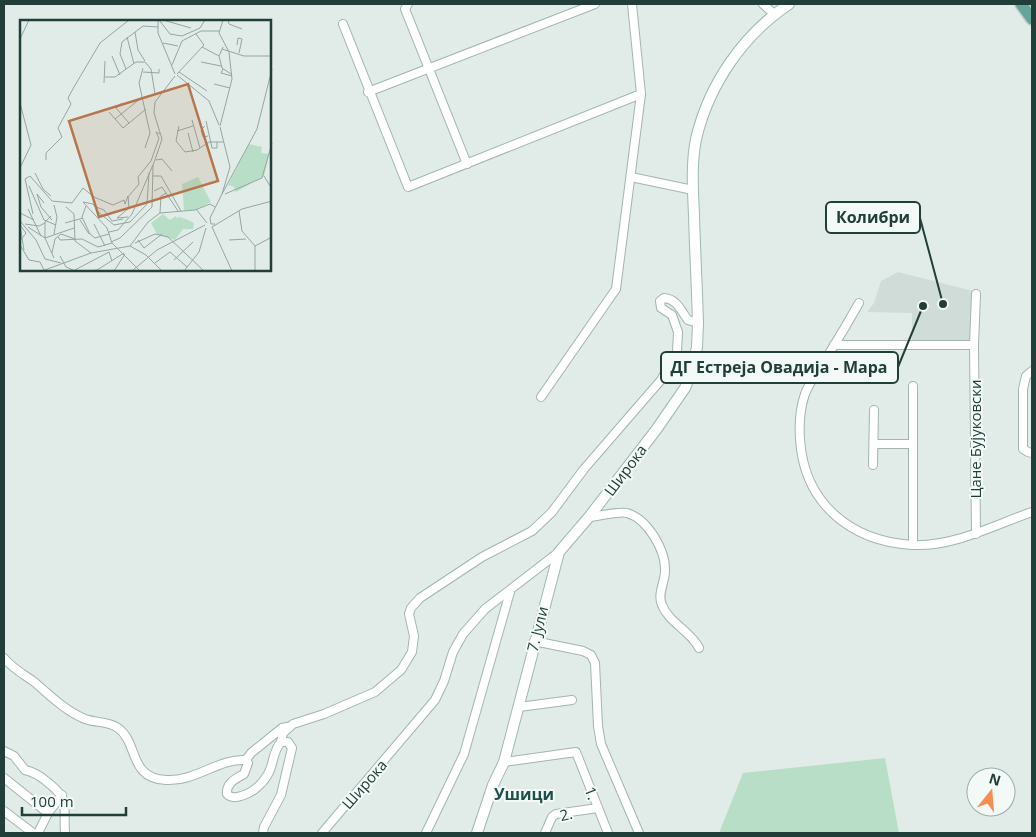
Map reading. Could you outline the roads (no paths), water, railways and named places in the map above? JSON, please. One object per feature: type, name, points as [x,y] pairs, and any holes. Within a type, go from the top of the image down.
[{"type":"main road","points":[[1021,4],[1032,19]]},
{"type":"street","points":[[408,4],[405,9],[467,164]]},
{"type":"street","points":[[368,92],[428,67],[595,4]]},
{"type":"street","points":[[542,397],[616,289],[640,94],[632,4]]},
{"type":"street","points":[[762,4],[774,14]]},
{"type":"street","name":"Широка","points":[[322,833],[436,700],[453,652],[463,634],[485,609],[510,592],[558,552],[590,517],[656,430],[685,388],[693,367],[697,347],[698,323],[693,190],[696,140],[706,105],[730,61],[755,31],[789,4]]},
{"type":"street","points":[[343,24],[368,92],[408,187],[640,94]]},
{"type":"street","points":[[631,177],[693,190]]},
{"type":"street","name":"Цане Бујуковски","points":[[976,294],[974,345],[976,534]]},
{"type":"street","points":[[293,724],[283,732],[281,742],[276,748],[271,769],[265,781],[246,795],[231,798],[227,794],[228,786],[244,774],[248,763],[246,760],[251,753],[282,728],[293,724],[324,714],[375,692],[401,670],[412,652],[414,636],[409,614],[411,608],[420,598],[482,557],[532,531],[552,512],[584,469],[661,380],[677,352],[678,332],[672,315],[661,308],[660,301],[664,298],[676,302],[688,320],[698,323]]},
{"type":"street","points":[[859,303],[805,395],[799,422],[801,454],[809,481],[824,505],[843,524],[884,540],[913,545],[943,542],[976,534],[1032,512]]},
{"type":"street","points":[[834,345],[974,345]]},
{"type":"street","points":[[1032,371],[1026,376],[1023,389],[1023,449],[1032,453]]},
{"type":"street","points":[[913,386],[913,545]]},
{"type":"street","points":[[873,465],[874,410]]},
{"type":"street","points":[[874,444],[913,444]]},
{"type":"street","points":[[590,517],[626,513],[635,517],[649,530],[659,544],[665,569],[661,593],[662,606],[694,640],[699,648]]},
{"type":"street","name":"7. Јули","points":[[477,833],[493,785],[504,762],[558,552]]},
{"type":"street","points":[[426,833],[464,754],[510,592]]},
{"type":"street","points":[[534,641],[583,651],[591,655],[595,663],[598,726],[601,744],[638,833]]},
{"type":"street","points":[[4,658],[69,711],[87,719],[103,722],[117,728],[126,736],[135,761],[149,776],[165,780],[175,780],[239,760],[246,760]]},
{"type":"street","points":[[518,707],[572,700]]},
{"type":"street","points":[[263,833],[264,827],[282,795],[292,748],[288,742],[281,742]]},
{"type":"street","points":[[4,751],[14,756],[25,770],[35,772],[62,795],[65,804],[65,833]]},
{"type":"street","name":"1.","points":[[504,762],[576,752],[608,833]]},
{"type":"street","points":[[4,778],[48,813]]},
{"type":"street","points":[[38,833],[48,813],[62,795]]},
{"type":"street","name":"2.","points":[[545,833],[556,814],[598,808]]},
{"type":"street","points":[[4,811],[33,833]]},
{"type":"place","name":"Колибри","points":[[943,304]]},
{"type":"place","name":"ДГ Естреја Овадија - Мара","points":[[923,306]]},
{"type":"district","name":"Ушици","points":[[524,794]]}]
